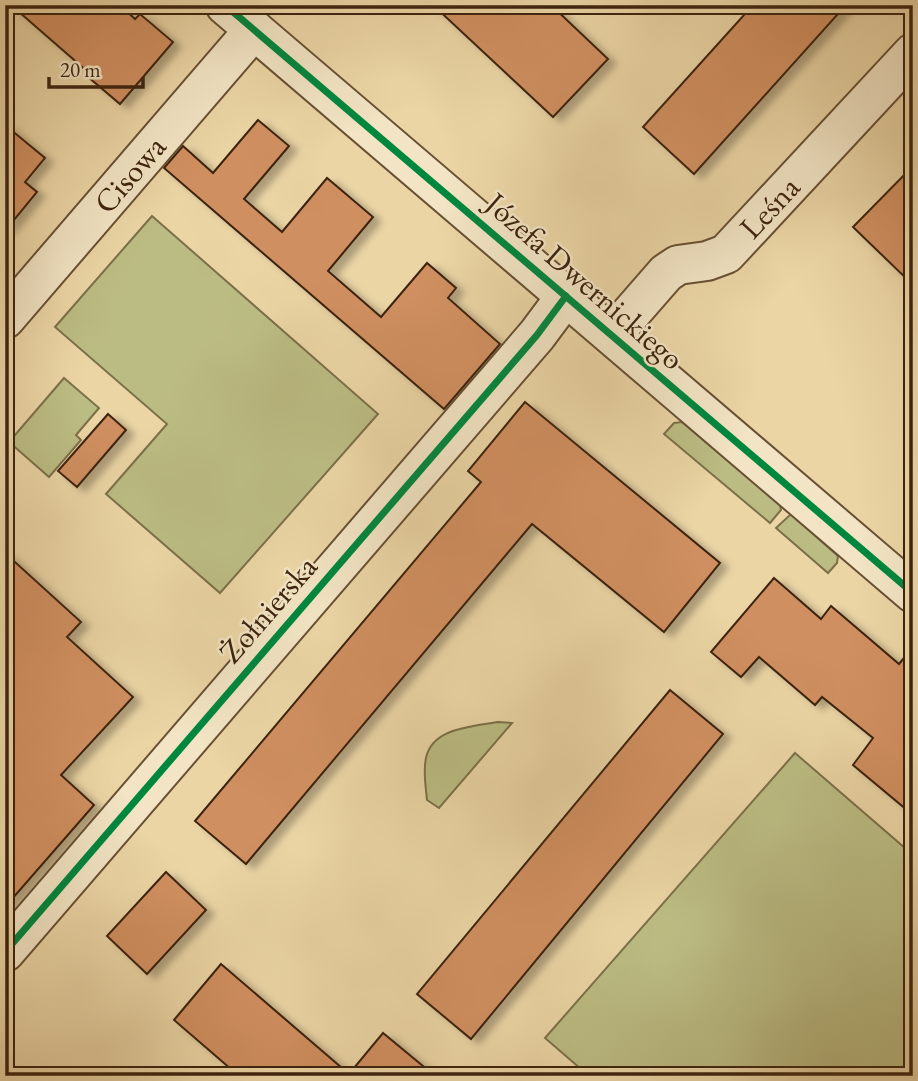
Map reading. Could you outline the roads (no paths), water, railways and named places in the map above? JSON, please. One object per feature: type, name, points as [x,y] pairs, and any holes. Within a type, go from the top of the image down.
[{"type":"street","name":"Józefa Dwernickiego","points":[[225,5],[913,593]]},
{"type":"street","name":"Cisowa","points":[[5,319],[254,30]]},
{"type":"street","name":"Leśna","points":[[611,335],[666,274],[678,265],[707,261],[726,254],[913,53]]},
{"type":"street","name":"Żołnierska","points":[[5,952],[537,335],[566,296]]}]
